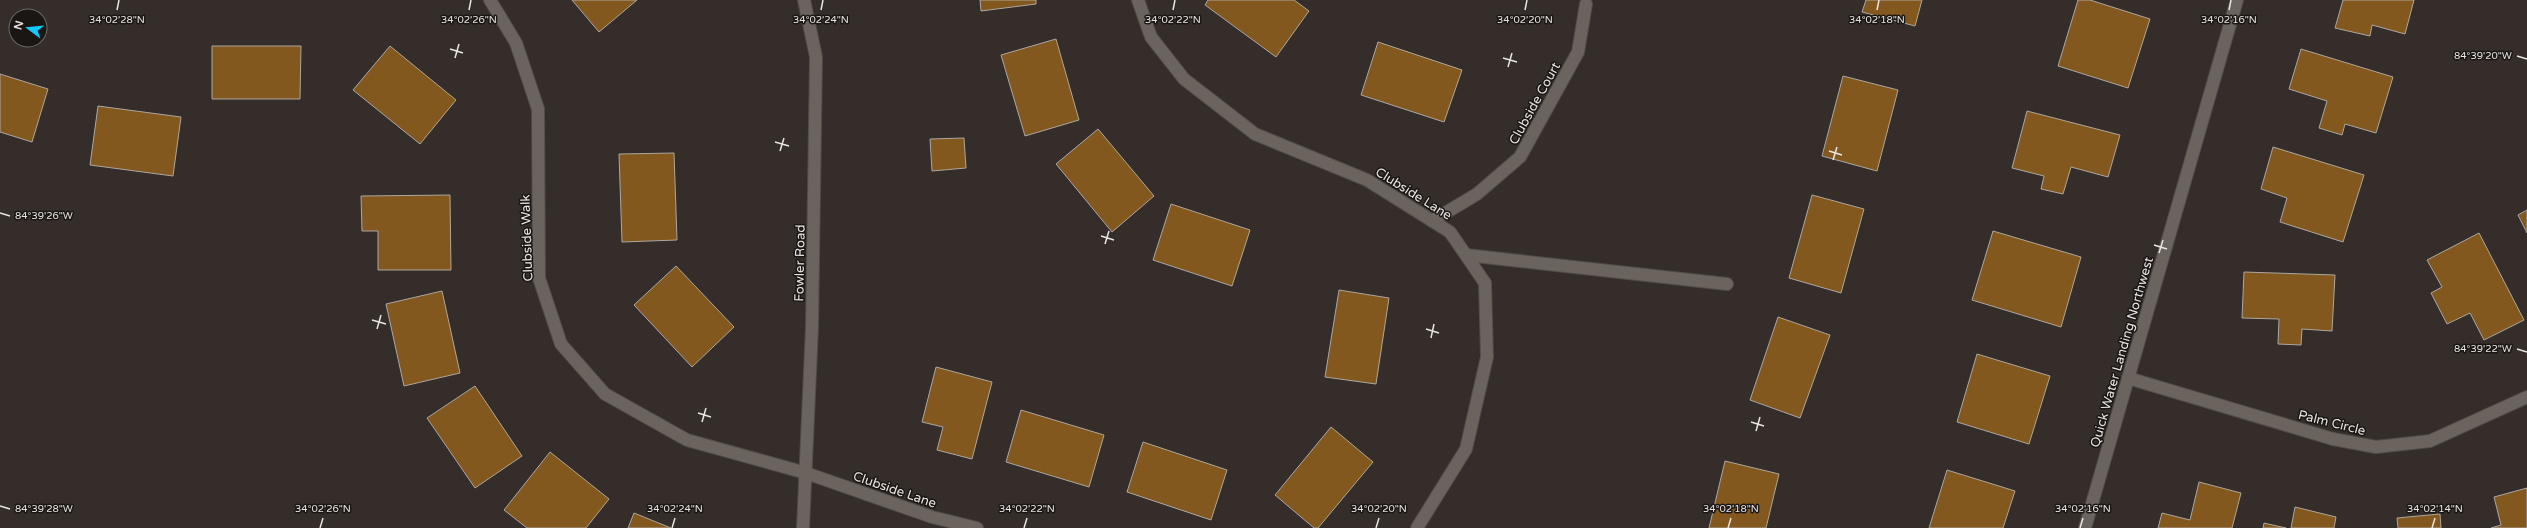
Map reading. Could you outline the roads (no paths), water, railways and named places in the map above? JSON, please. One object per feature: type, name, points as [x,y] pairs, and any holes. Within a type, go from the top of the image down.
[{"type":"street","name":"Clubside Walk","points":[[490,0],[516,43],[538,109],[539,278],[561,344],[605,394],[687,440],[806,473]]},
{"type":"street","name":"Fowler Road","points":[[803,528],[812,326],[816,57],[804,0]]},
{"type":"street","name":"Clubside Lane","points":[[1138,0],[1151,37],[1184,79],[1255,134],[1368,180],[1450,232],[1485,284],[1486,357],[1466,449],[1417,528]]},
{"type":"street","name":"Quick Water Landing Northwest","points":[[2085,528],[2237,0]]},
{"type":"street","name":"Clubside Court","points":[[1432,221],[1477,194],[1520,157],[1578,52],[1586,4]]},
{"type":"street","points":[[1466,255],[1727,284]]},
{"type":"street","name":"Palm Circle","points":[[2128,378],[2333,439],[2376,447],[2430,441],[2527,397]]},
{"type":"street","name":"Clubside Lane","points":[[806,473],[932,517],[977,528]]}]
